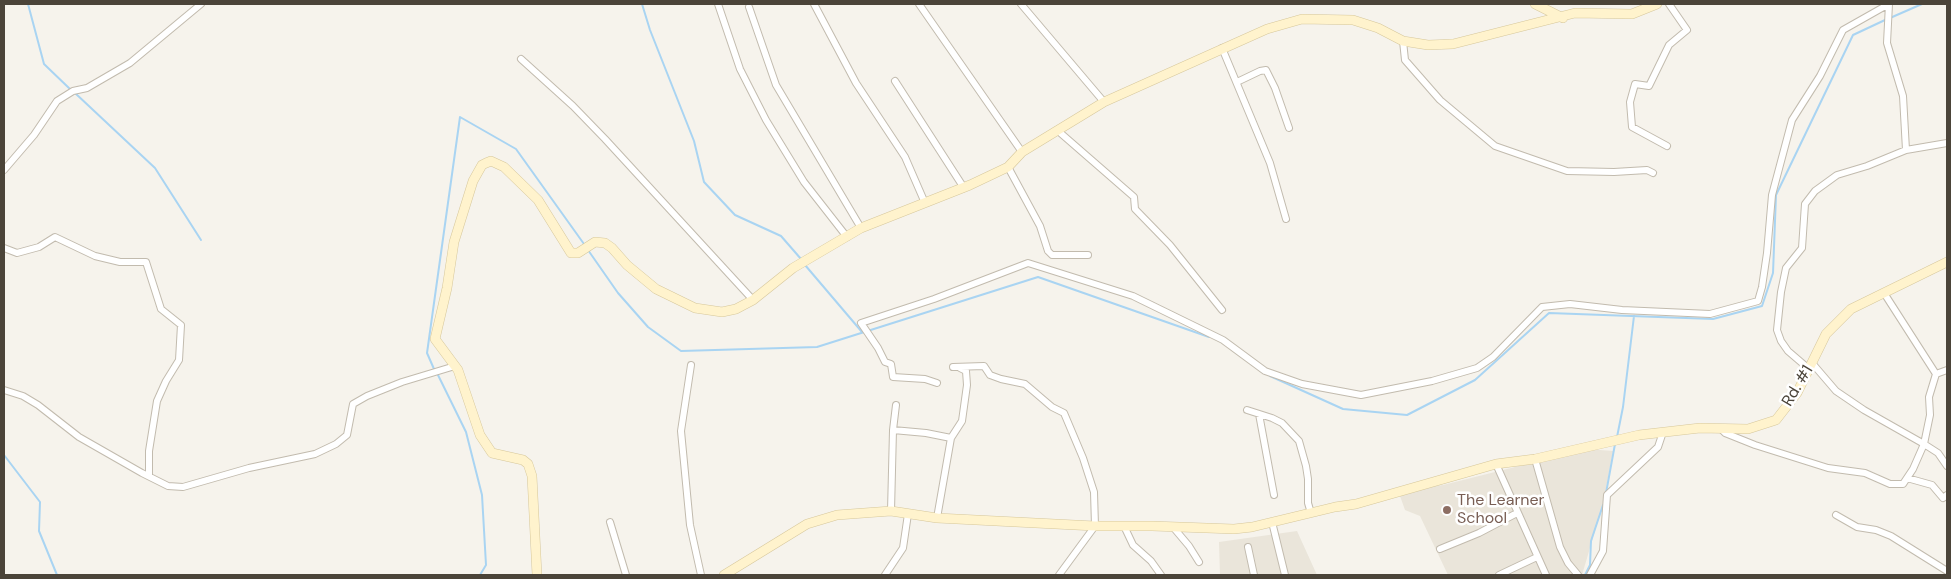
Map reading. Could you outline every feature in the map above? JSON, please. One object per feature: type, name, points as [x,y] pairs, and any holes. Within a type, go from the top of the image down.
[{"type":"street","points":[[4,170],[34,135],[57,101],[73,92],[87,88],[130,63],[201,4]]},
{"type":"street","points":[[718,4],[740,69],[766,120],[804,182],[847,236]]},
{"type":"street","points":[[814,4],[856,82],[905,157],[925,203]]},
{"type":"street","points":[[919,4],[1022,152]]},
{"type":"street","points":[[1021,4],[1104,102]]},
{"type":"street","points":[[1535,4],[1564,18]]},
{"type":"street","points":[[536,575],[532,476],[528,464],[523,460],[492,453],[480,435],[458,370],[435,340],[447,288],[454,242],[463,213],[477,172],[482,166],[491,161],[504,167],[538,200],[571,253],[578,253],[594,242],[605,243],[627,265],[656,289],[696,308],[722,312],[736,309],[753,300],[803,262],[861,228],[964,188],[1008,167],[1022,152],[1104,102],[1267,29],[1302,19],[1353,20],[1378,28],[1403,41],[1428,45],[1453,44],[1564,18],[1575,13],[1632,14],[1657,4]]},
{"type":"street","points":[[1667,146],[1632,127],[1630,102],[1635,84],[1649,86],[1669,44],[1687,30],[1669,4]]},
{"type":"street","points":[[748,7],[776,85],[861,228]]},
{"type":"street","points":[[937,383],[916,378],[893,377],[891,364],[885,362],[861,322],[934,300],[1028,263],[1133,296],[1223,340],[1265,371],[1302,384],[1361,395],[1432,381],[1477,368],[1493,357],[1542,306],[1570,304],[1622,310],[1710,314],[1758,301],[1767,253],[1772,196],[1792,120],[1820,76],[1843,30],[1889,8],[1887,43],[1903,96],[1906,150]]},
{"type":"street","points":[[1403,41],[1405,60],[1440,100],[1495,146],[1568,171],[1614,172],[1647,170],[1653,173]]},
{"type":"street","points":[[1222,48],[1270,163],[1286,219]]},
{"type":"street","points":[[521,59],[573,106],[605,139],[753,300]]},
{"type":"street","points":[[1236,82],[1266,70],[1275,88],[1289,128]]},
{"type":"street","points":[[895,81],[964,188]]},
{"type":"street","points":[[1058,130],[1134,197],[1135,208],[1170,245],[1222,310]]},
{"type":"street","points":[[1947,143],[1906,150],[1837,176],[1815,191],[1804,204],[1802,248],[1786,268],[1781,292],[1777,330],[1781,341],[1788,351],[1811,366],[1836,391],[1864,410],[1938,453],[1947,466]]},
{"type":"street","points":[[1008,167],[1036,218],[1048,251],[1052,255],[1088,255]]},
{"type":"street","points":[[4,248],[17,253],[40,248],[55,237],[95,256],[120,262],[146,262],[161,310],[180,325],[179,360],[166,381],[157,401],[149,450],[149,476]]},
{"type":"street","name":"Rd. #1","points":[[724,575],[807,524],[836,515],[891,511],[937,518],[1095,526],[1173,526],[1234,529],[1356,504],[1496,464],[1535,459],[1614,440],[1700,428],[1748,429],[1776,420],[1796,393],[1826,334],[1851,309],[1947,262]]},
{"type":"street","points":[[1722,429],[1725,433],[1755,445],[1828,468],[1866,473],[1890,484],[1904,484],[1924,444],[1930,416],[1929,397],[1936,374],[1884,293]]},
{"type":"street","points":[[691,365],[681,431],[690,525],[701,575]]},
{"type":"street","points":[[4,390],[23,396],[79,437],[149,476],[168,486],[183,487],[249,468],[315,454],[336,444],[347,435],[353,404],[375,392],[455,366]]},
{"type":"street","points":[[937,518],[951,438],[962,421],[967,386],[966,371],[956,367],[984,366],[990,375],[1025,384],[1052,407],[1064,413],[1083,458],[1094,492],[1095,526],[1060,575]]},
{"type":"street","points":[[1936,374],[1947,370]]},
{"type":"street","points":[[891,511],[893,430],[896,406]]},
{"type":"street","points":[[1247,410],[1282,423],[1299,441],[1306,466],[1308,503],[1311,513]]},
{"type":"street","points":[[1258,414],[1274,495]]},
{"type":"street","points":[[893,430],[926,433],[951,438]]},
{"type":"street","points":[[1590,575],[1603,552],[1608,495],[1658,447],[1663,432]]},
{"type":"street","points":[[1535,459],[1560,547],[1568,563],[1578,575]]},
{"type":"street","points":[[1496,464],[1546,575]]},
{"type":"street","points":[[1907,478],[1932,486],[1944,498],[1947,495]]},
{"type":"street","points":[[1440,549],[1479,533],[1517,513]]},
{"type":"street","points":[[885,575],[903,548],[908,514]]},
{"type":"street","points":[[1836,515],[1857,527],[1876,530],[1891,536],[1947,571]]},
{"type":"street","points":[[610,522],[626,575]]},
{"type":"street","points":[[1272,522],[1285,575]]},
{"type":"street","points":[[1124,526],[1134,545],[1151,560],[1161,575]]},
{"type":"street","points":[[1173,526],[1199,562]]},
{"type":"street","points":[[1248,547],[1254,575]]},
{"type":"street","points":[[1499,575],[1537,557]]},
{"type":"shaded area","points":[[1587,449],[1613,451],[1603,504],[1582,575],[1448,575],[1420,516],[1405,510],[1400,496],[1416,488],[1443,485]]},
{"type":"shaded area","points":[[1297,531],[1317,575],[1220,575],[1219,542]]},
{"type":"waterway","points":[[28,4],[44,64],[71,90]]},
{"type":"waterway","points":[[642,4],[650,30],[694,141],[704,182],[735,215],[781,236],[801,259]]},
{"type":"waterway","points":[[1890,18],[1922,4]]},
{"type":"waterway","points":[[1270,376],[1343,409],[1407,415],[1475,380],[1549,313],[1713,319],[1762,306],[1773,273],[1776,195],[1853,35],[1885,20]]},
{"type":"waterway","points":[[75,93],[155,168],[201,240]]},
{"type":"waterway","points":[[434,369],[427,353],[460,117],[516,149],[584,244]]},
{"type":"waterway","points":[[588,250],[618,293],[648,327],[681,351],[817,347],[1038,277],[1209,337]]},
{"type":"waterway","points":[[805,265],[862,332]]},
{"type":"waterway","points":[[1617,437],[1623,407],[1634,316]]},
{"type":"waterway","points":[[437,373],[466,432],[482,495],[486,565],[480,575]]},
{"type":"waterway","points":[[1606,493],[1615,444]]},
{"type":"waterway","points":[[4,455],[40,502],[39,531],[57,575]]},
{"type":"waterway","points":[[1585,575],[1590,565],[1591,541],[1603,505]]},
{"type":"place","name":"The Learner School","points":[[1447,510]]}]
